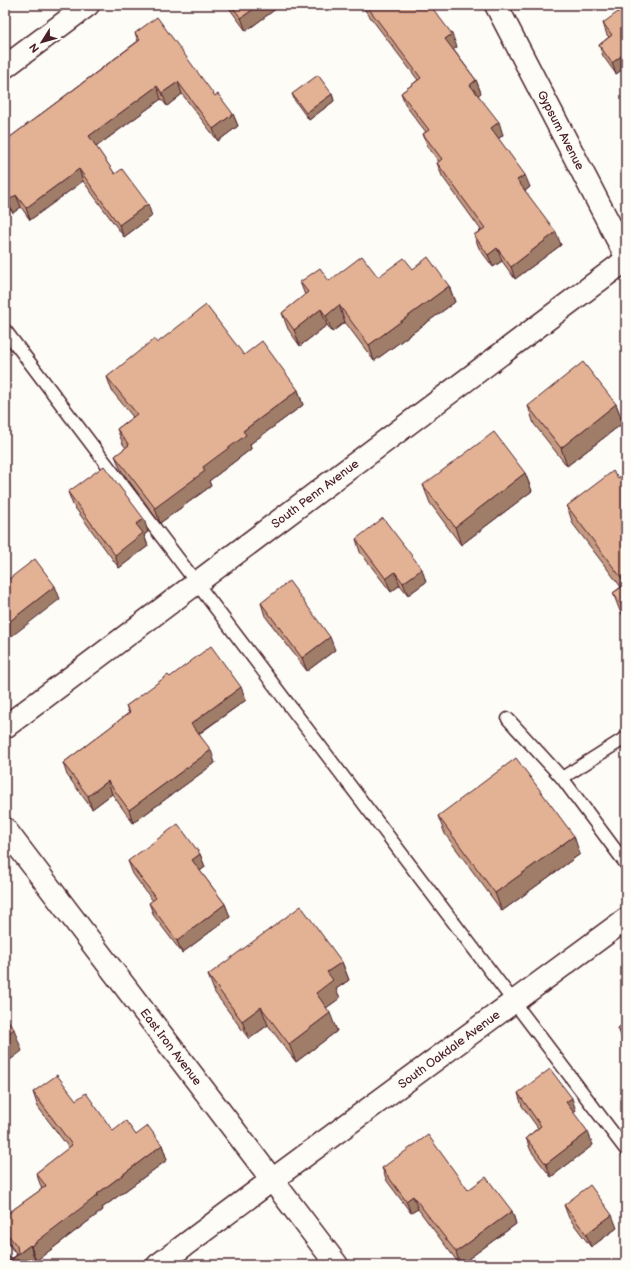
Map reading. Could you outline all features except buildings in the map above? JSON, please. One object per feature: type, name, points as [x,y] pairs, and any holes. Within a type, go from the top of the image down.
[{"type":"street","points":[[5,67],[88,5]]},
{"type":"street","name":"Gypsum Avenue","points":[[496,5],[626,256]]},
{"type":"street","name":"South Penn Avenue","points":[[5,727],[626,260]]},
{"type":"street","name":"East Iron Avenue","points":[[5,829],[337,1265]]},
{"type":"street","name":"South Oakdale Avenue","points":[[158,1265],[626,919]]},
{"type":"lane","points":[[5,330],[626,1150]]},
{"type":"lane","points":[[508,720],[562,778],[626,864]]},
{"type":"lane","points":[[562,778],[625,738],[626,739]]},
{"type":"lane","points":[[5,1250],[16,1265]]}]
